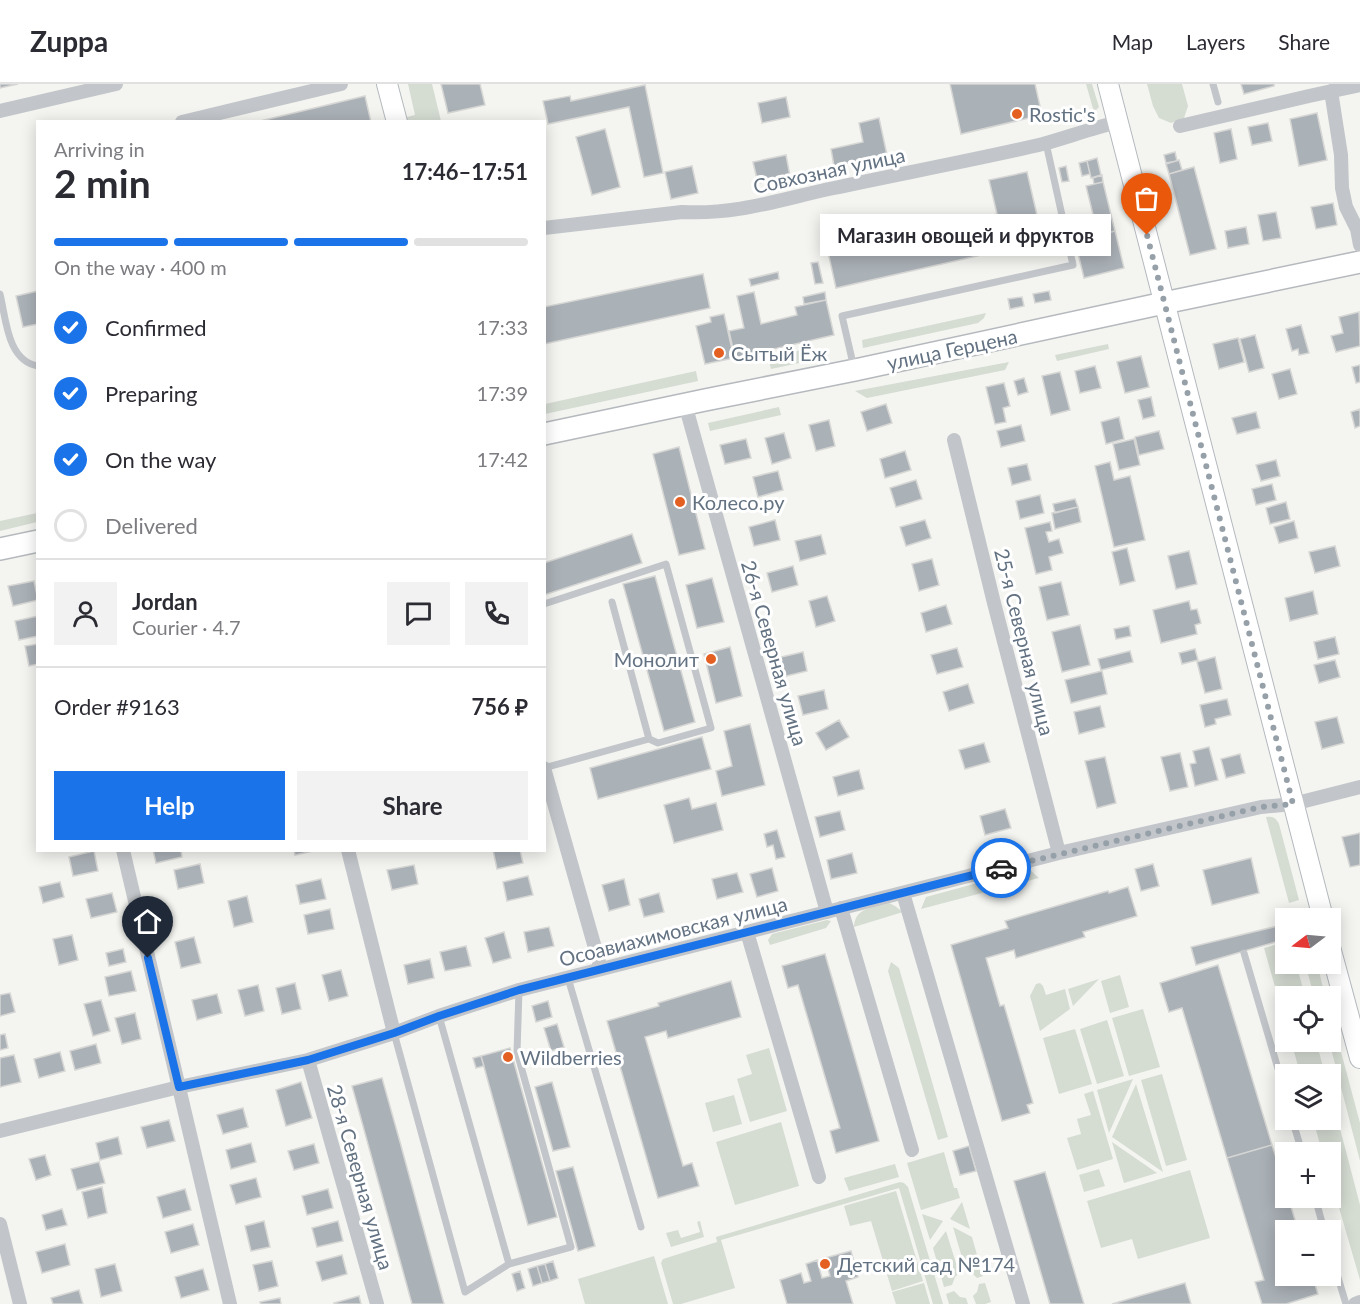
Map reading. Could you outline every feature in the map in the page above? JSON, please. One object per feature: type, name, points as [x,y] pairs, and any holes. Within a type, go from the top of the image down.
[{"type":"main road","points":[[387,84],[396,120]]},
{"type":"main road","points":[[1108,84],[1320,908]]},
{"type":"main road","name":"улица Герцена","points":[[546,434],[1360,262]]},
{"type":"main road","points":[[0,549],[36,541]]},
{"type":"main road","points":[[1337,974],[1360,1058]]},
{"type":"street","points":[[0,111],[116,84]]},
{"type":"street","points":[[190,120],[341,84]]},
{"type":"street","points":[[1180,126],[1307,90],[1331,91],[1360,85]]},
{"type":"street","points":[[1331,91],[1341,156],[1342,188],[1346,207],[1357,229],[1360,246]]},
{"type":"street","name":"Совхозная улица","points":[[546,228],[682,212],[704,213],[739,209],[1046,143],[1118,122]]},
{"type":"street","name":"26-я Северная улица","points":[[685,404],[827,912]]},
{"type":"street","name":"25-я Северная улица","points":[[954,440],[1059,853]]},
{"type":"street","points":[[546,775],[601,969]]},
{"type":"street","name":"Осоавиахимовская улица","points":[[0,1131],[179,1087],[308,1060],[519,990],[903,892],[1059,853],[1261,807],[1293,804],[1360,788]]},
{"type":"street","points":[[123,852],[230,1304]]},
{"type":"street","points":[[349,852],[394,1033]]},
{"type":"street","points":[[903,892],[1023,1304]]},
{"type":"street","points":[[841,908],[912,1150]]},
{"type":"street","points":[[747,932],[819,1177]]},
{"type":"street","name":"28-я Северная улица","points":[[308,1060],[377,1304]]},
{"type":"street","points":[[0,1224],[20,1304]]},
{"type":"street","points":[[1355,1304],[1360,1302]]},
{"type":"lane","points":[[1213,84],[1218,102]]},
{"type":"lane","points":[[855,370],[843,316],[1073,265],[1046,143]]},
{"type":"lane","points":[[0,294],[12,346],[25,362],[36,366]]},
{"type":"lane","points":[[546,603],[666,564],[711,728],[658,743],[649,739],[546,767]]},
{"type":"lane","points":[[612,602],[649,739]]},
{"type":"lane","points":[[1244,953],[1277,1064]]},
{"type":"lane","points":[[568,978],[641,1227]]},
{"type":"lane","points":[[394,1033],[465,1292],[509,1264],[571,1247],[517,1052],[519,990]]},
{"type":"lane","points":[[439,1016],[509,1264]]},
{"type":"lane","points":[[1341,1286],[1346,1304]]},
{"type":"shaded area","points":[[408,84],[432,84],[441,120],[404,120],[403,118],[415,115]]},
{"type":"shaded area","points":[[1086,84],[1092,84],[1099,107],[1094,112]]},
{"type":"shaded area","points":[[1147,84],[1182,84],[1188,106],[1184,118],[1171,123],[1159,118]]},
{"type":"shaded area","points":[[986,313],[978,323],[863,348],[862,340]]},
{"type":"shaded area","points":[[1108,344],[1109,349],[1057,361],[1055,355]]},
{"type":"shaded area","points":[[812,348],[814,360],[771,369],[768,357]]},
{"type":"shaded area","points":[[1009,362],[1005,370],[867,398],[855,391]]},
{"type":"shaded area","points":[[696,371],[698,381],[546,414],[546,404]]},
{"type":"shaded area","points":[[779,407],[781,415],[710,431],[708,423]]},
{"type":"shaded area","points":[[36,513],[36,522],[0,531],[0,521]]},
{"type":"shaded area","points":[[1266,817],[1274,818],[1279,824],[1299,900],[1289,903]]},
{"type":"shaded area","points":[[1029,869],[1039,878],[921,909],[926,897]]},
{"type":"shaded area","points":[[889,903],[903,912],[854,927],[855,920],[861,912]]},
{"type":"shaded area","points":[[827,920],[831,921],[826,928],[770,945],[768,940],[772,934]]},
{"type":"shaded area","points":[[1275,945],[1275,974],[1299,974],[1302,986],[1275,987],[1264,948]]},
{"type":"shaded area","points":[[891,962],[899,968],[948,1137],[938,1140],[888,971]]},
{"type":"shaded area","points":[[1308,974],[1320,974],[1323,986],[1311,986]]},
{"type":"shaded area","points":[[1120,975],[1129,1007],[1110,1013],[1101,981]]},
{"type":"shaded area","points":[[1099,979],[1073,1006],[1068,989]]},
{"type":"shaded area","points":[[1040,983],[1046,995],[1065,989],[1070,1009],[1040,1031],[1030,996],[1036,984]]},
{"type":"shaded area","points":[[1143,1009],[1160,1067],[1129,1076],[1112,1018]]},
{"type":"shaded area","points":[[1107,1020],[1124,1076],[1097,1084],[1080,1029]]},
{"type":"shaded area","points":[[1075,1029],[1092,1084],[1059,1094],[1043,1038]]},
{"type":"shaded area","points":[[769,1048],[787,1111],[750,1122],[737,1079],[752,1074],[746,1055]]},
{"type":"shaded area","points":[[1294,1052],[1319,1052],[1322,1064],[1297,1064]]},
{"type":"shaded area","points":[[1332,1052],[1341,1052],[1360,1123],[1360,1161],[1341,1087],[1341,1064],[1335,1064]]},
{"type":"shaded area","points":[[1162,1074],[1187,1160],[1166,1166],[1141,1080]]},
{"type":"shaded area","points":[[1133,1079],[1109,1133],[1097,1090]]},
{"type":"shaded area","points":[[1136,1084],[1163,1172],[1112,1137]]},
{"type":"shaded area","points":[[1093,1091],[1113,1159],[1077,1170],[1067,1138],[1081,1134],[1077,1119],[1091,1115],[1084,1094]]},
{"type":"shaded area","points":[[734,1095],[742,1124],[713,1132],[705,1103]]},
{"type":"shaded area","points":[[781,1122],[799,1186],[735,1205],[716,1142]]},
{"type":"shaded area","points":[[1316,1130],[1340,1130],[1360,1205],[1360,1280],[1339,1208],[1341,1208],[1341,1142],[1319,1142]]},
{"type":"shaded area","points":[[1112,1142],[1157,1173],[1124,1183]]},
{"type":"shaded area","points":[[944,1152],[954,1188],[957,1188],[960,1198],[921,1210],[907,1163]]},
{"type":"shaded area","points":[[895,1164],[899,1177],[849,1191],[844,1178]]},
{"type":"shaded area","points":[[1099,1169],[1105,1186],[1084,1192],[1079,1175]]},
{"type":"shaded area","points":[[1190,1170],[1210,1238],[1138,1259],[1132,1239],[1101,1248],[1087,1201]]},
{"type":"shaded area","points":[[900,1182],[908,1187],[943,1304],[933,1304],[899,1188],[721,1240],[735,1288],[681,1304],[673,1304],[661,1263],[663,1259],[717,1242],[716,1237]]},
{"type":"shaded area","points":[[896,1191],[923,1281],[892,1291],[871,1221],[850,1226],[844,1206]]},
{"type":"shaded area","points":[[962,1202],[970,1229],[950,1219]]},
{"type":"shaded area","points":[[922,1214],[943,1221],[930,1240]]},
{"type":"shaded area","points":[[700,1221],[704,1237],[671,1247],[666,1233],[678,1230],[681,1238],[700,1232],[697,1222]]},
{"type":"shaded area","points":[[953,1227],[972,1237],[983,1276],[977,1278],[966,1271]]},
{"type":"shaded area","points":[[946,1231],[959,1273],[952,1285],[944,1287],[933,1248]]},
{"type":"shaded area","points":[[654,1256],[668,1304],[585,1304],[578,1279]]},
{"type":"shaded area","points":[[924,1283],[930,1304],[896,1304],[892,1292]]},
{"type":"shaded area","points":[[985,1283],[991,1302],[976,1304],[973,1296],[979,1284]]},
{"type":"shaded area","points":[[954,1291],[960,1297],[966,1298],[968,1304],[949,1304],[946,1294]]},
{"type":"building","points":[[0,84],[18,84],[0,88]]},
{"type":"building","points":[[441,84],[480,84],[485,105],[448,113]]},
{"type":"building","points":[[950,84],[1035,84],[1042,115],[961,134]]},
{"type":"building","points":[[1241,84],[1274,84],[1274,86],[1244,94]]},
{"type":"building","points":[[645,85],[663,173],[644,177],[629,107],[548,124],[543,101],[570,96],[571,101]]},
{"type":"building","points":[[365,96],[371,120],[264,120]]},
{"type":"building","points":[[786,97],[790,117],[762,123],[758,103]]},
{"type":"building","points":[[1317,113],[1327,160],[1299,166],[1290,119]]},
{"type":"building","points":[[879,118],[887,155],[834,166],[831,149],[863,142],[859,123]]},
{"type":"building","points":[[1268,123],[1272,141],[1252,145],[1248,127]]},
{"type":"building","points":[[605,129],[620,187],[592,195],[576,137]]},
{"type":"building","points":[[1231,129],[1237,159],[1220,163],[1214,133]]},
{"type":"building","points":[[1175,152],[1177,161],[1166,163],[1164,155]]},
{"type":"building","points":[[1175,152],[1177,161],[1166,163],[1164,155]]},
{"type":"building","points":[[786,155],[790,176],[758,183],[753,162]]},
{"type":"building","points":[[1097,158],[1101,175],[1091,178],[1087,161]]},
{"type":"building","points":[[1179,160],[1182,170],[1169,174],[1166,164]]},
{"type":"building","points":[[1179,160],[1182,170],[1169,174],[1166,164]]},
{"type":"building","points":[[1087,161],[1090,174],[1082,176],[1079,163]]},
{"type":"building","points":[[692,166],[698,193],[671,199],[665,172]]},
{"type":"building","points":[[1066,166],[1069,181],[1062,182],[1059,168]]},
{"type":"building","points":[[1194,167],[1216,249],[1190,255],[1169,174]]},
{"type":"building","points":[[1194,167],[1216,249],[1190,255],[1169,174]]},
{"type":"building","points":[[1027,172],[1043,241],[836,288],[828,252],[997,214],[989,180]]},
{"type":"building","points":[[1102,175],[1103,182],[1094,184],[1093,178]]},
{"type":"building","points":[[1103,182],[1115,231],[1098,235],[1086,186]]},
{"type":"building","points":[[1333,203],[1337,225],[1316,229],[1311,207]]},
{"type":"building","points":[[1276,212],[1281,238],[1263,241],[1258,215]]},
{"type":"building","points":[[1246,227],[1249,244],[1228,248],[1225,231]]},
{"type":"building","points":[[1115,231],[1124,268],[1084,278],[1075,241]]},
{"type":"building","points":[[818,262],[823,283],[815,284],[811,263]]},
{"type":"building","points":[[778,272],[779,279],[751,286],[749,279]]},
{"type":"building","points":[[703,274],[710,308],[546,344],[546,307]]},
{"type":"building","points":[[36,291],[36,324],[23,327],[16,296]]},
{"type":"building","points":[[1049,291],[1051,300],[1035,303],[1033,294]]},
{"type":"building","points":[[754,292],[761,324],[797,315],[795,307],[826,300],[834,335],[735,358],[729,331],[744,328],[737,296]]},
{"type":"building","points":[[825,292],[826,300],[804,304],[803,297]]},
{"type":"building","points":[[1022,297],[1024,306],[1010,309],[1008,299]]},
{"type":"building","points":[[1359,312],[1360,346],[1336,352],[1331,336],[1343,333],[1339,317]]},
{"type":"building","points":[[724,314],[734,358],[705,364],[696,326],[711,322],[710,317]]},
{"type":"building","points":[[1301,325],[1309,353],[1299,355],[1298,349],[1292,351],[1286,329]]},
{"type":"building","points":[[1255,335],[1264,368],[1249,372],[1240,339]]},
{"type":"building","points":[[1238,338],[1244,362],[1219,369],[1213,344]]},
{"type":"building","points":[[1141,356],[1149,387],[1125,393],[1117,362]]},
{"type":"building","points":[[1360,365],[1360,382],[1356,383],[1352,367]]},
{"type":"building","points":[[1095,366],[1101,388],[1080,393],[1075,371]]},
{"type":"building","points":[[1290,369],[1297,394],[1279,399],[1272,374]]},
{"type":"building","points":[[1060,372],[1070,410],[1051,415],[1042,376]]},
{"type":"building","points":[[1024,378],[1028,392],[1018,395],[1014,381]]},
{"type":"building","points":[[1004,383],[1010,406],[1003,408],[1006,422],[995,424],[986,387]]},
{"type":"building","points":[[1151,397],[1155,416],[1143,419],[1138,400]]},
{"type":"building","points":[[886,404],[892,423],[867,431],[861,412]]},
{"type":"building","points":[[1360,409],[1360,426],[1355,428],[1351,412]]},
{"type":"building","points":[[1256,412],[1260,428],[1237,434],[1232,418]]},
{"type":"building","points":[[1119,417],[1124,439],[1106,444],[1101,422]]},
{"type":"building","points":[[829,420],[835,446],[816,451],[809,425]]},
{"type":"building","points":[[1021,425],[1025,441],[1001,447],[997,431]]},
{"type":"building","points":[[1159,431],[1164,449],[1139,455],[1135,437]]},
{"type":"building","points":[[784,433],[791,458],[772,464],[765,438]]},
{"type":"building","points":[[746,439],[751,458],[725,464],[720,445]]},
{"type":"building","points":[[1134,439],[1140,465],[1119,470],[1113,444]]},
{"type":"building","points":[[679,447],[705,549],[679,555],[653,454]]},
{"type":"building","points":[[905,451],[911,470],[885,478],[880,459]]},
{"type":"building","points":[[1276,460],[1280,476],[1261,481],[1256,465]]},
{"type":"building","points":[[1110,462],[1114,480],[1130,476],[1145,540],[1114,547],[1095,466]]},
{"type":"building","points":[[1027,464],[1031,480],[1012,485],[1008,468]]},
{"type":"building","points":[[778,471],[783,490],[758,497],[753,477]]},
{"type":"building","points":[[916,480],[922,499],[896,507],[890,488]]},
{"type":"building","points":[[1272,484],[1276,500],[1256,505],[1252,489]]},
{"type":"building","points":[[1040,495],[1044,513],[1020,519],[1016,501]]},
{"type":"building","points":[[1075,499],[1078,507],[1055,513],[1053,504]]},
{"type":"building","points":[[1286,502],[1290,519],[1270,524],[1266,508]]},
{"type":"building","points":[[1078,507],[1081,522],[1055,529],[1052,513]]},
{"type":"building","points":[[775,520],[780,540],[754,546],[749,527]]},
{"type":"building","points":[[925,520],[931,538],[906,546],[900,527]]},
{"type":"building","points":[[1294,521],[1298,538],[1279,543],[1274,527]]},
{"type":"building","points":[[1050,522],[1052,531],[1046,532],[1049,542],[1059,539],[1063,553],[1049,557],[1052,570],[1036,574],[1025,528]]},
{"type":"building","points":[[632,534],[642,563],[546,594],[546,562]]},
{"type":"building","points":[[821,535],[826,554],[800,561],[795,541]]},
{"type":"building","points":[[1335,546],[1340,566],[1315,573],[1309,552]]},
{"type":"building","points":[[1127,548],[1135,581],[1120,585],[1112,552]]},
{"type":"building","points":[[1189,551],[1197,584],[1176,589],[1168,556]]},
{"type":"building","points":[[932,559],[939,585],[919,591],[912,564]]},
{"type":"building","points":[[793,566],[798,585],[772,592],[767,573]]},
{"type":"building","points":[[655,576],[695,722],[664,731],[623,584]]},
{"type":"building","points":[[712,578],[724,622],[697,628],[686,585]]},
{"type":"building","points":[[34,581],[36,600],[13,606],[8,586]]},
{"type":"building","points":[[1061,582],[1069,615],[1047,620],[1039,587]]},
{"type":"building","points":[[1313,591],[1318,614],[1290,621],[1285,598]]},
{"type":"building","points":[[827,596],[835,621],[816,627],[809,601]]},
{"type":"building","points":[[1189,601],[1191,610],[1197,609],[1201,623],[1195,625],[1197,634],[1161,643],[1153,610]]},
{"type":"building","points":[[946,605],[952,624],[926,632],[921,613]]},
{"type":"building","points":[[36,616],[36,636],[19,640],[15,621]]},
{"type":"building","points":[[1080,625],[1090,665],[1062,672],[1052,632]]},
{"type":"building","points":[[1129,626],[1131,636],[1116,639],[1114,629]]},
{"type":"building","points":[[1335,637],[1339,654],[1318,659],[1314,642]]},
{"type":"building","points":[[36,644],[36,664],[29,666],[25,646]]},
{"type":"building","points":[[730,647],[742,696],[716,703],[704,654]]},
{"type":"building","points":[[957,648],[963,667],[937,674],[931,655]]},
{"type":"building","points":[[1195,649],[1198,660],[1182,664],[1179,653]]},
{"type":"building","points":[[1130,651],[1133,662],[1101,670],[1098,659]]},
{"type":"building","points":[[803,652],[807,671],[782,677],[777,658]]},
{"type":"building","points":[[1215,657],[1222,689],[1205,693],[1197,662]]},
{"type":"building","points":[[1335,660],[1340,677],[1319,683],[1314,665]]},
{"type":"building","points":[[1102,671],[1107,694],[1071,703],[1065,680]]},
{"type":"building","points":[[968,684],[974,703],[949,711],[943,692]]},
{"type":"building","points":[[824,690],[828,709],[803,715],[798,696]]},
{"type":"building","points":[[1227,699],[1231,715],[1215,719],[1216,724],[1205,727],[1200,705]]},
{"type":"building","points":[[1100,706],[1105,727],[1079,734],[1074,712]]},
{"type":"building","points":[[1337,717],[1344,743],[1322,749],[1315,722]]},
{"type":"building","points":[[839,720],[849,737],[826,750],[816,733]]},
{"type":"building","points":[[750,724],[765,785],[722,796],[716,771],[732,766],[724,731]]},
{"type":"building","points":[[702,737],[711,769],[598,799],[590,768]]},
{"type":"building","points":[[984,743],[990,762],[965,769],[959,750]]},
{"type":"building","points":[[1209,747],[1218,780],[1195,786],[1190,764],[1196,763],[1193,751]]},
{"type":"building","points":[[1180,753],[1188,787],[1170,791],[1161,757]]},
{"type":"building","points":[[1240,754],[1245,773],[1226,778],[1221,759]]},
{"type":"building","points":[[1105,757],[1116,803],[1097,808],[1085,761]]},
{"type":"building","points":[[859,770],[864,789],[838,796],[833,777]]},
{"type":"building","points":[[689,798],[692,809],[716,803],[723,830],[674,843],[664,805]]},
{"type":"building","points":[[1005,809],[1011,828],[985,835],[980,816]]},
{"type":"building","points":[[840,811],[845,830],[820,837],[815,817]]},
{"type":"building","points":[[777,830],[785,857],[776,859],[773,845],[767,847],[764,834]]},
{"type":"building","points":[[1360,833],[1360,865],[1350,867],[1342,837]]},
{"type":"building","points":[[94,852],[98,871],[73,876],[69,857]]},
{"type":"building","points":[[153,852],[181,852],[182,857],[156,863]]},
{"type":"building","points":[[493,852],[520,852],[523,863],[497,869]]},
{"type":"building","points":[[852,853],[857,873],[831,879],[827,860]]},
{"type":"building","points":[[1251,858],[1259,893],[1212,905],[1203,870]]},
{"type":"building","points":[[200,864],[204,883],[178,889],[174,870]]},
{"type":"building","points":[[1153,864],[1159,886],[1141,891],[1135,869]]},
{"type":"building","points":[[414,865],[418,884],[392,890],[387,870]]},
{"type":"building","points":[[772,868],[778,891],[757,897],[750,874]]},
{"type":"building","points":[[737,873],[743,892],[717,899],[712,879]]},
{"type":"building","points":[[528,876],[533,895],[507,901],[503,882]]},
{"type":"building","points":[[321,879],[326,899],[300,904],[296,885]]},
{"type":"building","points":[[624,879],[630,905],[609,911],[602,885]]},
{"type":"building","points":[[60,882],[64,897],[43,903],[39,887]]},
{"type":"building","points":[[1128,887],[1137,916],[1083,932],[1085,937],[1016,958],[1014,950],[986,958],[1000,1006],[1004,1005],[1033,1103],[1027,1105],[1030,1113],[1002,1121],[951,945],[1008,928],[1005,921]]},
{"type":"building","points":[[112,893],[117,912],[91,918],[86,899]]},
{"type":"building","points":[[659,893],[664,912],[644,917],[639,899]]},
{"type":"building","points":[[247,896],[253,922],[234,927],[228,901]]},
{"type":"building","points":[[330,909],[334,929],[308,934],[304,915]]},
{"type":"building","points":[[549,927],[554,946],[528,952],[524,932]]},
{"type":"building","points":[[1275,927],[1275,942],[1196,965],[1191,947]]},
{"type":"building","points":[[504,932],[511,958],[493,963],[485,938]]},
{"type":"building","points":[[72,935],[78,960],[59,965],[53,939]]},
{"type":"building","points":[[194,937],[201,963],[181,968],[175,942]]},
{"type":"building","points":[[466,946],[471,966],[445,971],[440,952]]},
{"type":"building","points":[[123,949],[126,962],[109,966],[106,953]]},
{"type":"building","points":[[825,954],[879,1141],[836,1153],[830,1131],[840,1128],[798,985],[788,988],[782,966]]},
{"type":"building","points":[[430,959],[434,978],[408,984],[404,965]]},
{"type":"building","points":[[1218,965],[1272,1145],[1227,1158],[1182,1008],[1169,1012],[1160,983]]},
{"type":"building","points":[[341,970],[348,996],[329,1001],[322,975]]},
{"type":"building","points":[[131,971],[136,991],[109,996],[105,977]]},
{"type":"building","points":[[731,981],[741,1017],[668,1038],[666,1031],[645,1037],[683,1166],[692,1163],[699,1186],[658,1198],[607,1021]]},
{"type":"building","points":[[295,983],[301,1009],[282,1014],[276,988]]},
{"type":"building","points":[[258,985],[264,1011],[245,1016],[238,990]]},
{"type":"building","points":[[10,993],[15,1012],[0,1016],[0,995]]},
{"type":"building","points":[[217,994],[222,1013],[197,1020],[192,1000]]},
{"type":"building","points":[[101,1000],[110,1031],[93,1036],[84,1004]]},
{"type":"building","points":[[548,1001],[552,1017],[536,1022],[532,1006]]},
{"type":"building","points":[[135,1013],[141,1039],[122,1044],[115,1018]]},
{"type":"building","points":[[557,1024],[564,1047],[551,1051],[544,1028]]},
{"type":"building","points":[[5,1034],[8,1048],[0,1050],[0,1035]]},
{"type":"building","points":[[96,1044],[101,1063],[75,1070],[70,1051]]},
{"type":"building","points":[[510,1048],[557,1217],[528,1225],[481,1056]]},
{"type":"building","points":[[60,1052],[65,1071],[39,1078],[34,1059]]},
{"type":"building","points":[[14,1055],[21,1082],[0,1087],[0,1058]]},
{"type":"building","points":[[481,1056],[484,1066],[476,1068],[473,1058]]},
{"type":"building","points":[[382,1078],[444,1304],[412,1304],[352,1086]]},
{"type":"building","points":[[301,1082],[312,1118],[286,1126],[276,1090]]},
{"type":"building","points":[[552,1082],[570,1147],[553,1151],[535,1087]]},
{"type":"building","points":[[243,1108],[248,1127],[223,1134],[217,1115]]},
{"type":"building","points":[[169,1120],[175,1141],[147,1148],[141,1127]]},
{"type":"building","points":[[118,1137],[122,1154],[100,1160],[96,1143]]},
{"type":"building","points":[[251,1143],[256,1162],[231,1169],[226,1150]]},
{"type":"building","points":[[314,1144],[319,1163],[294,1170],[288,1151]]},
{"type":"building","points":[[1272,1145],[1275,1154],[1275,1208],[1291,1208],[1295,1220],[1275,1220],[1275,1286],[1315,1286],[1318,1294],[1286,1304],[1262,1304],[1255,1282],[1264,1280],[1227,1158]]},
{"type":"building","points":[[969,1146],[976,1171],[960,1175],[953,1151]]},
{"type":"building","points":[[45,1155],[51,1175],[36,1180],[29,1159]]},
{"type":"building","points":[[99,1162],[105,1183],[77,1190],[71,1169]]},
{"type":"building","points":[[573,1167],[595,1246],[578,1251],[556,1171]]},
{"type":"building","points":[[1045,1172],[1084,1304],[1050,1304],[1014,1181]]},
{"type":"building","points":[[256,1178],[261,1197],[236,1204],[230,1185]]},
{"type":"building","points":[[102,1187],[107,1213],[88,1218],[82,1192]]},
{"type":"building","points":[[185,1189],[191,1210],[163,1218],[157,1197]]},
{"type":"building","points":[[328,1189],[333,1208],[307,1215],[302,1196]]},
{"type":"building","points":[[62,1209],[67,1225],[46,1230],[42,1215]]},
{"type":"building","points":[[264,1221],[270,1247],[251,1251],[245,1226]]},
{"type":"building","points":[[338,1221],[343,1241],[317,1247],[312,1228]]},
{"type":"building","points":[[193,1224],[199,1245],[171,1253],[165,1232]]},
{"type":"building","points":[[65,1244],[70,1265],[42,1273],[36,1252]]},
{"type":"building","name":"Детский сад №174","points":[[851,1251],[858,1277],[846,1281],[853,1304],[787,1304],[780,1280],[801,1273],[804,1283],[811,1281],[806,1264],[817,1260],[822,1278],[830,1276],[825,1258]]},
{"type":"building","points":[[342,1255],[347,1274],[322,1281],[316,1262]]},
{"type":"building","points":[[272,1261],[278,1286],[259,1291],[253,1265]]},
{"type":"building","points":[[553,1261],[558,1278],[550,1281],[545,1264]]},
{"type":"building","points":[[115,1264],[122,1291],[101,1297],[95,1269]]},
{"type":"building","points":[[545,1264],[550,1281],[542,1283],[537,1266]]},
{"type":"building","points":[[537,1266],[542,1283],[533,1286],[528,1269]]},
{"type":"building","points":[[203,1269],[209,1290],[181,1298],[175,1277]]},
{"type":"building","points":[[520,1271],[525,1288],[517,1291],[512,1274]]},
{"type":"building","points":[[1185,1283],[1191,1304],[1112,1304],[1139,1296]]},
{"type":"building","points":[[79,1290],[83,1304],[53,1304],[51,1298]]},
{"type":"building","points":[[359,1296],[361,1304],[334,1304],[334,1303]]},
{"type":"building","points":[[280,1298],[281,1304],[261,1304],[260,1302]]},
{"type":"way so far","points":[[1001,868],[1261,807],[1293,804],[1147,235]]},
{"type":"place","name":"Rostic's","points":[[1017,114]]},
{"type":"place","name":"Магазин овощей и фруктов","points":[[1147,235]]},
{"type":"place","name":"Сытый Ёж","points":[[719,353]]},
{"type":"place","name":"Колесо.ру","points":[[680,502]]},
{"type":"place","name":"Монолит","points":[[711,659]]},
{"type":"place","name":"Wildberries","points":[[508,1057]]},
{"type":"place","name":"Детский сад №174","points":[[825,1264]]},
{"type":"route","points":[[148,958],[179,1087],[308,1060],[519,990],[1001,868]]}]
